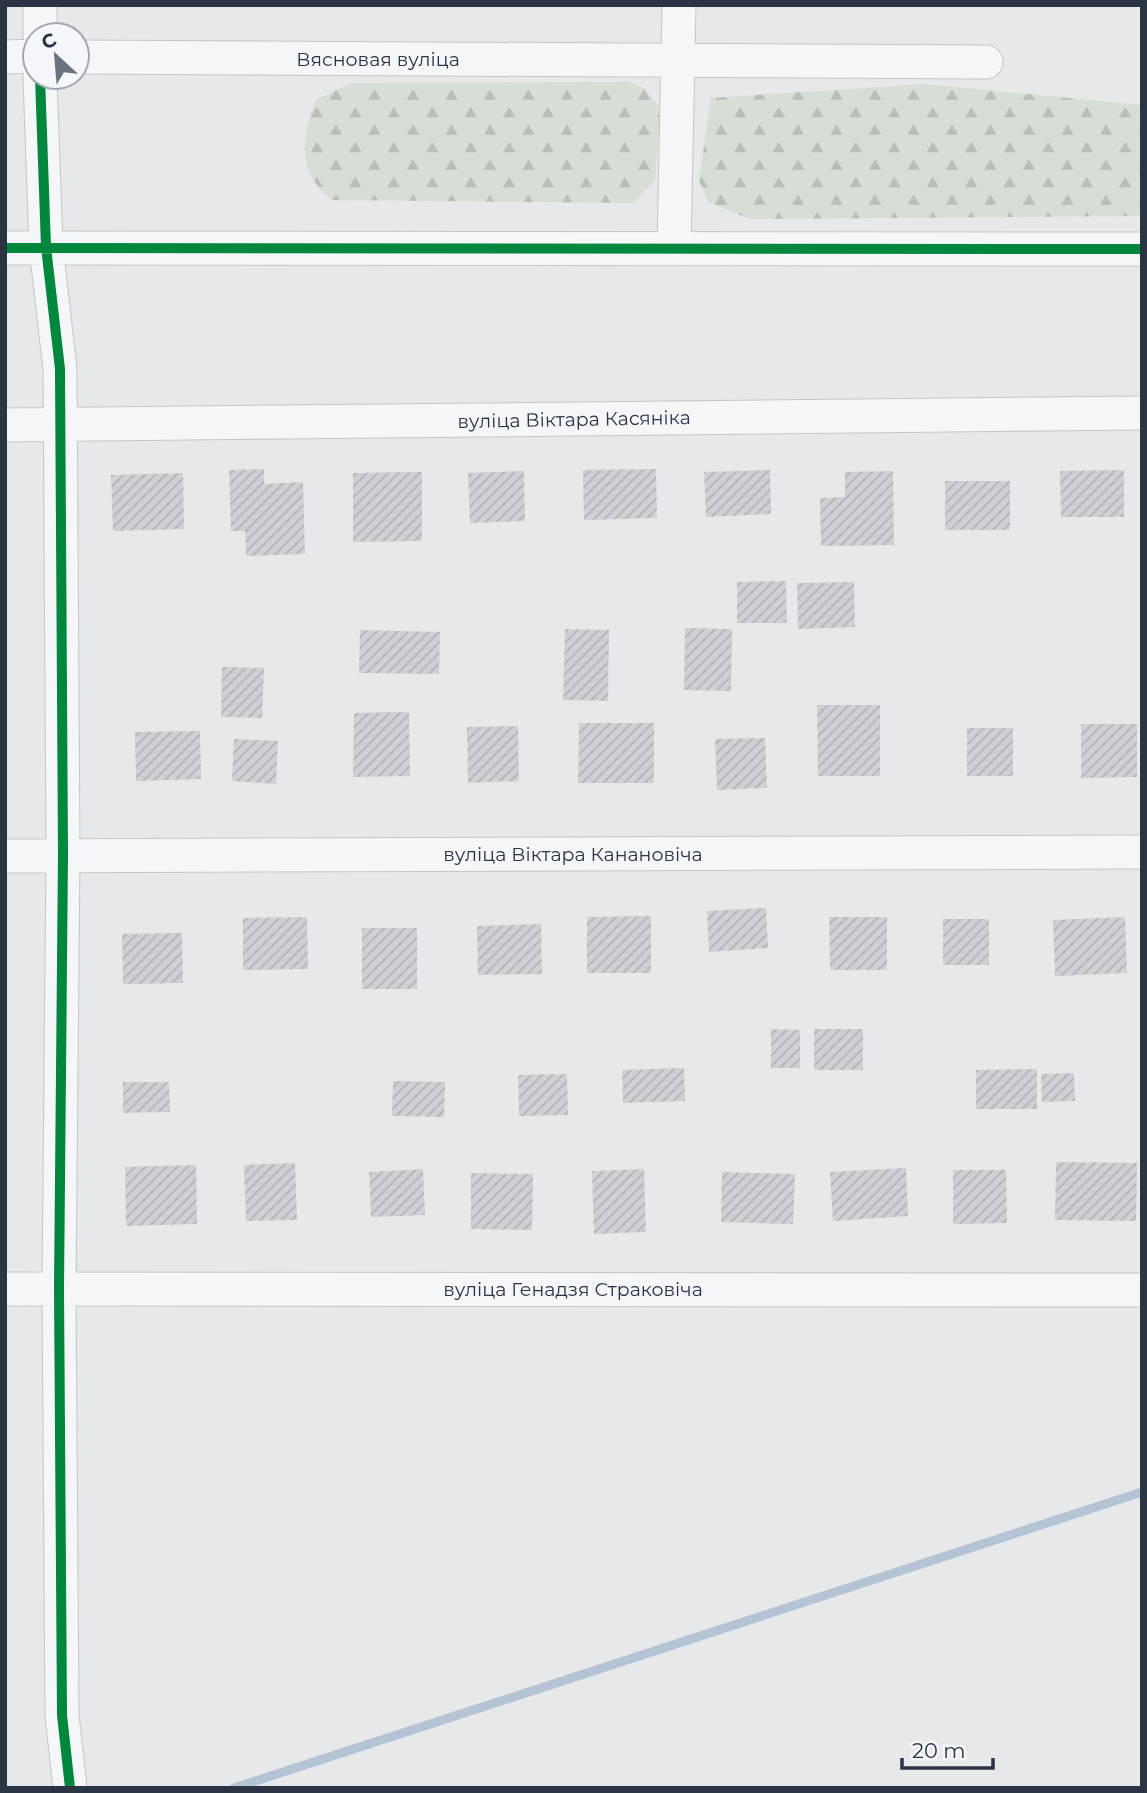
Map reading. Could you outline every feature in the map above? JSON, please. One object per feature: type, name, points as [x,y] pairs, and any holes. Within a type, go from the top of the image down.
[{"type":"street","points":[[674,247],[679,5]]},
{"type":"street","name":"Вясновая вуліца","points":[[91,57],[986,62]]},
{"type":"street","points":[[40,91],[46,247],[60,369],[63,854],[59,1289],[62,1715],[70,1788]]},
{"type":"street","points":[[5,248],[1142,249]]},
{"type":"street","name":"вуліца Віктара Касяніка","points":[[5,425],[1142,413]]},
{"type":"street","name":"вуліца Віктара Канановіча","points":[[5,856],[1142,852]]},
{"type":"street","name":"вуліца Генадзя Страковіча","points":[[5,1289],[1142,1290]]},
{"type":"green space","points":[[630,82],[644,88],[661,109],[655,180],[633,203],[331,200],[312,177],[307,166],[305,141],[315,100],[352,83]]},
{"type":"green space","points":[[924,84],[1142,105],[1142,216],[750,219],[708,202],[699,180],[711,98]]},
{"type":"building","points":[[264,469],[264,484],[303,482],[305,554],[246,556],[245,531],[231,531],[229,470]]},
{"type":"building","points":[[656,469],[657,518],[584,520],[583,470]]},
{"type":"building","points":[[770,470],[771,514],[706,517],[704,472]]},
{"type":"building","points":[[1124,470],[1124,517],[1061,517],[1060,471]]},
{"type":"building","points":[[524,471],[525,521],[470,523],[468,473]]},
{"type":"building","points":[[893,471],[894,545],[821,546],[820,498],[845,497],[845,472]]},
{"type":"building","points":[[422,472],[422,541],[353,542],[353,473]]},
{"type":"building","points":[[183,473],[184,529],[113,531],[111,475]]},
{"type":"building","points":[[945,481],[1010,481],[1010,530],[945,530]]},
{"type":"building","points":[[786,581],[787,623],[737,623],[737,582]]},
{"type":"building","points":[[854,582],[855,627],[798,629],[797,583]]},
{"type":"building","points":[[685,628],[732,629],[731,691],[684,690]]},
{"type":"building","points":[[565,629],[609,630],[608,701],[563,700]]},
{"type":"building","points":[[360,630],[440,632],[439,674],[359,673]]},
{"type":"building","points":[[222,667],[264,668],[262,718],[221,717]]},
{"type":"building","points":[[817,705],[880,705],[880,776],[818,776]]},
{"type":"building","points":[[409,712],[410,776],[353,777],[354,713]]},
{"type":"building","points":[[579,723],[654,723],[654,783],[578,783]]},
{"type":"building","points":[[1081,724],[1137,724],[1137,777],[1081,778]]},
{"type":"building","points":[[518,726],[519,781],[468,783],[467,727]]},
{"type":"building","points":[[967,728],[1013,728],[1013,776],[967,776]]},
{"type":"building","points":[[200,731],[201,779],[136,781],[135,732]]},
{"type":"building","points":[[765,738],[767,788],[717,790],[715,739]]},
{"type":"building","points":[[234,739],[278,741],[276,784],[232,781]]},
{"type":"building","points":[[766,908],[768,948],[709,952],[707,911]]},
{"type":"building","points":[[651,916],[651,973],[587,973],[587,917]]},
{"type":"building","points":[[307,917],[308,969],[243,970],[243,918]]},
{"type":"building","points":[[829,917],[887,917],[887,970],[830,970]]},
{"type":"building","points":[[1125,917],[1127,973],[1055,976],[1053,920]]},
{"type":"building","points":[[943,919],[989,919],[989,965],[943,965]]},
{"type":"building","points":[[541,924],[542,974],[478,975],[477,926]]},
{"type":"building","points":[[362,928],[417,928],[417,989],[362,989]]},
{"type":"building","points":[[182,933],[183,983],[123,984],[122,934]]},
{"type":"building","points":[[771,1029],[800,1030],[800,1068],[771,1068]]},
{"type":"building","points":[[814,1029],[863,1029],[863,1070],[814,1070]]},
{"type":"building","points":[[684,1068],[685,1101],[623,1103],[622,1070]]},
{"type":"building","points":[[1037,1069],[1037,1109],[976,1109],[976,1070]]},
{"type":"building","points":[[1074,1073],[1075,1101],[1042,1102],[1041,1074]]},
{"type":"building","points":[[567,1074],[568,1115],[519,1116],[518,1075]]},
{"type":"building","points":[[393,1081],[445,1082],[444,1117],[392,1116]]},
{"type":"building","points":[[123,1082],[169,1082],[170,1112],[123,1113]]},
{"type":"building","points":[[1056,1162],[1137,1163],[1136,1221],[1055,1220]]},
{"type":"building","points":[[295,1163],[297,1220],[246,1221],[244,1165]]},
{"type":"building","points":[[196,1165],[197,1224],[126,1226],[125,1167]]},
{"type":"building","points":[[906,1168],[908,1216],[833,1221],[830,1172]]},
{"type":"building","points":[[423,1169],[425,1215],[371,1217],[369,1172]]},
{"type":"building","points":[[644,1169],[646,1232],[594,1234],[592,1171]]},
{"type":"building","points":[[953,1170],[1006,1170],[1007,1223],[953,1224]]},
{"type":"building","points":[[722,1172],[795,1174],[793,1224],[721,1222]]},
{"type":"building","points":[[471,1173],[533,1174],[532,1230],[471,1229]]},
{"type":"waterway","points":[[234,1788],[1142,1492]]},
{"type":"cycle path","points":[[40,91],[46,247],[60,369],[63,854],[59,1289],[62,1715],[70,1788]]},
{"type":"cycle path","points":[[5,248],[1142,249]]}]
